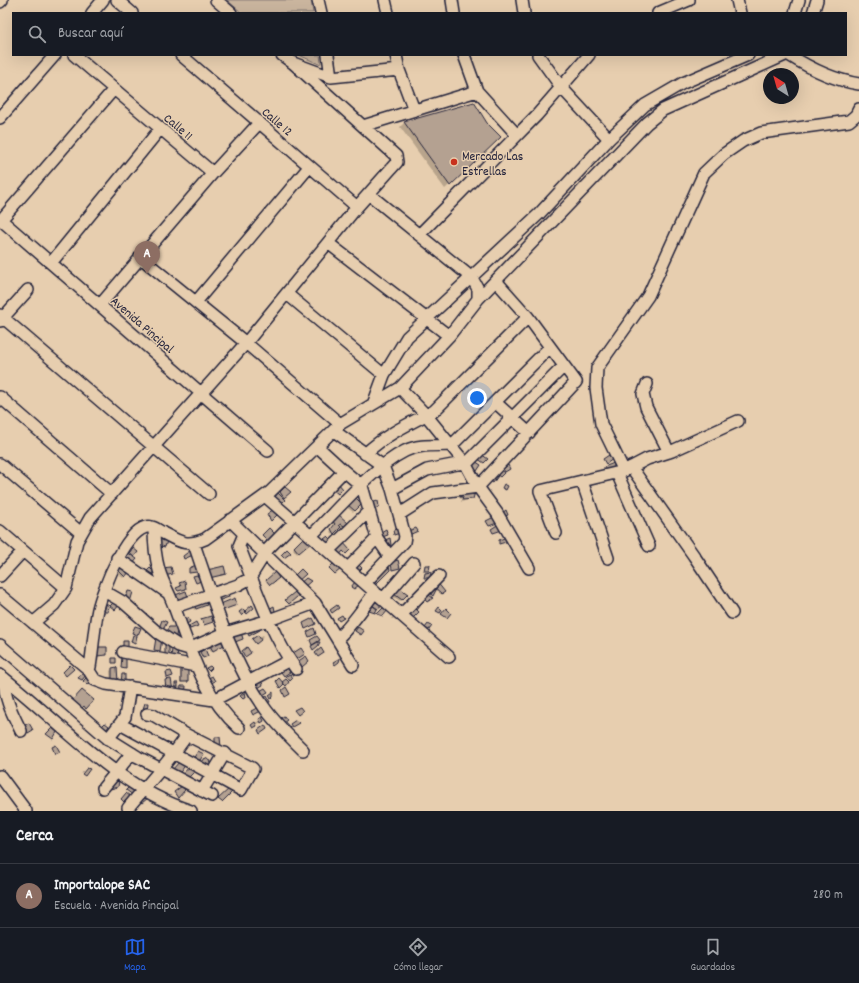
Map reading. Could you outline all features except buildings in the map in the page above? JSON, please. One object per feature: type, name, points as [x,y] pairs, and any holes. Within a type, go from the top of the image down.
[{"type":"street","points":[[93,12],[103,0]]},
{"type":"street","points":[[117,0],[131,12]]},
{"type":"street","points":[[216,0],[231,12]]},
{"type":"street","points":[[318,0],[321,12]]},
{"type":"street","points":[[385,0],[388,12]]},
{"type":"street","points":[[452,0],[454,12]]},
{"type":"street","points":[[522,0],[524,12]]},
{"type":"street","points":[[659,12],[669,4],[689,0]]},
{"type":"street","points":[[737,0],[740,12]]},
{"type":"street","points":[[796,12],[800,0]]},
{"type":"street","points":[[813,12],[817,0]]},
{"type":"street","points":[[0,118],[55,56]]},
{"type":"street","name":"Calle 11","points":[[75,56],[213,173]]},
{"type":"street","name":"Calle 12","points":[[182,56],[309,167],[358,207]]},
{"type":"street","points":[[33,623],[54,605],[66,588],[76,541],[90,518],[246,343],[398,159],[364,126],[283,56]]},
{"type":"street","points":[[328,56],[331,77]]},
{"type":"street","points":[[396,56],[399,70],[414,110]]},
{"type":"street","points":[[464,56],[476,91],[517,135]]},
{"type":"street","points":[[539,56],[561,87],[609,139]]},
{"type":"street","points":[[419,235],[517,135],[588,56]]},
{"type":"street","points":[[374,402],[384,376],[407,337],[539,214],[609,139],[645,105],[662,94],[684,83],[747,56]]},
{"type":"street","points":[[750,56],[756,68]]},
{"type":"street","points":[[88,669],[90,667],[98,609],[104,591],[118,558],[135,534],[144,528],[154,528],[179,542],[194,544],[205,539],[265,496],[337,428],[374,402],[400,388],[449,336],[478,300],[646,123],[663,110],[783,56]]},
{"type":"street","points":[[791,56],[806,66],[828,76],[859,84]]},
{"type":"street","points":[[293,63],[331,77],[399,70]]},
{"type":"street","points":[[1,219],[114,89]]},
{"type":"street","points":[[364,126],[476,91]]},
{"type":"street","points":[[649,546],[624,470],[601,424],[596,388],[597,368],[648,296],[704,174],[724,154],[743,141],[761,133],[848,121],[856,115],[859,109]]},
{"type":"street","points":[[100,305],[213,173],[259,123]]},
{"type":"street","points":[[50,262],[160,129]]},
{"type":"street","points":[[196,302],[309,167]]},
{"type":"street","points":[[370,194],[472,278],[478,289],[478,300]]},
{"type":"street","name":"Avenida Pincipal","points":[[1,219],[268,451]]},
{"type":"street","points":[[328,243],[449,336]]},
{"type":"street","points":[[140,257],[246,343],[365,454],[383,466],[392,489],[406,536],[404,542],[365,583]]},
{"type":"street","points":[[400,514],[433,493],[478,487],[576,382],[528,317],[496,281]]},
{"type":"street","points":[[28,290],[1,318],[209,494]]},
{"type":"street","points":[[287,294],[384,376]]},
{"type":"street","points":[[365,454],[377,443],[394,432],[434,411],[528,317]]},
{"type":"street","points":[[311,536],[362,486],[373,473],[405,451],[416,447],[451,445],[550,347]]},
{"type":"street","points":[[392,489],[427,470],[466,463],[564,366]]},
{"type":"street","points":[[647,384],[643,394],[646,407],[669,452]]},
{"type":"street","points":[[400,388],[426,415],[466,463],[478,487],[497,513],[529,568]]},
{"type":"street","points":[[2,402],[112,494]]},
{"type":"street","points":[[495,402],[529,433]]},
{"type":"street","points":[[556,532],[540,491],[624,470],[646,459],[669,452],[738,421]]},
{"type":"street","points":[[318,447],[362,486],[377,538],[390,557]]},
{"type":"street","points":[[0,464],[81,533]]},
{"type":"street","points":[[624,470],[686,544],[732,614]]},
{"type":"street","points":[[175,608],[238,585],[251,577],[264,554],[344,471]]},
{"type":"street","points":[[582,480],[608,558]]},
{"type":"street","points":[[265,496],[449,657]]},
{"type":"street","points":[[328,551],[369,511]]},
{"type":"street","points":[[230,520],[315,603],[338,639],[352,665]]},
{"type":"street","points":[[154,528],[154,547],[159,570],[175,608],[196,666],[214,700],[229,719],[240,728]]},
{"type":"street","points":[[0,532],[66,588]]},
{"type":"street","points":[[244,534],[239,546],[270,620],[296,669]]},
{"type":"street","points":[[348,568],[377,538]]},
{"type":"street","points":[[194,544],[225,633],[248,682],[264,707],[282,730],[303,750]]},
{"type":"street","points":[[0,576],[22,551]]},
{"type":"street","points":[[118,558],[169,594]]},
{"type":"street","points":[[338,639],[352,624],[361,610],[414,563]]},
{"type":"street","points":[[401,615],[439,576]]},
{"type":"street","points":[[104,591],[123,602],[157,632],[179,646],[189,649],[225,633],[270,620],[315,603]]},
{"type":"street","points":[[0,596],[88,669],[95,680],[106,684],[214,700],[290,660]]},
{"type":"street","points":[[0,645],[108,739],[207,794],[212,775],[225,753]]},
{"type":"street","points":[[123,652],[196,666]]},
{"type":"street","points":[[2,676],[6,697],[21,731]]},
{"type":"street","points":[[2,676],[116,772],[171,805],[191,811]]},
{"type":"street","points":[[108,739],[125,716],[130,687]]},
{"type":"street","points":[[120,724],[174,755],[241,790],[253,770],[246,764],[187,735],[153,715],[146,714]]},
{"type":"street","points":[[128,808],[160,769],[174,755],[187,735]]},
{"type":"street","points":[[103,788],[132,753]]},
{"type":"street","points":[[0,776],[25,811]]},
{"type":"shaded area","points":[[227,0],[311,0],[313,12],[241,12]]},
{"type":"shaded area","points":[[301,56],[320,56],[321,63],[319,64]]},
{"type":"place","name":"Mercado Las Estrellas","points":[[454,162]]},
{"type":"place","name":"Importalope SAC","points":[[147,274]]}]
